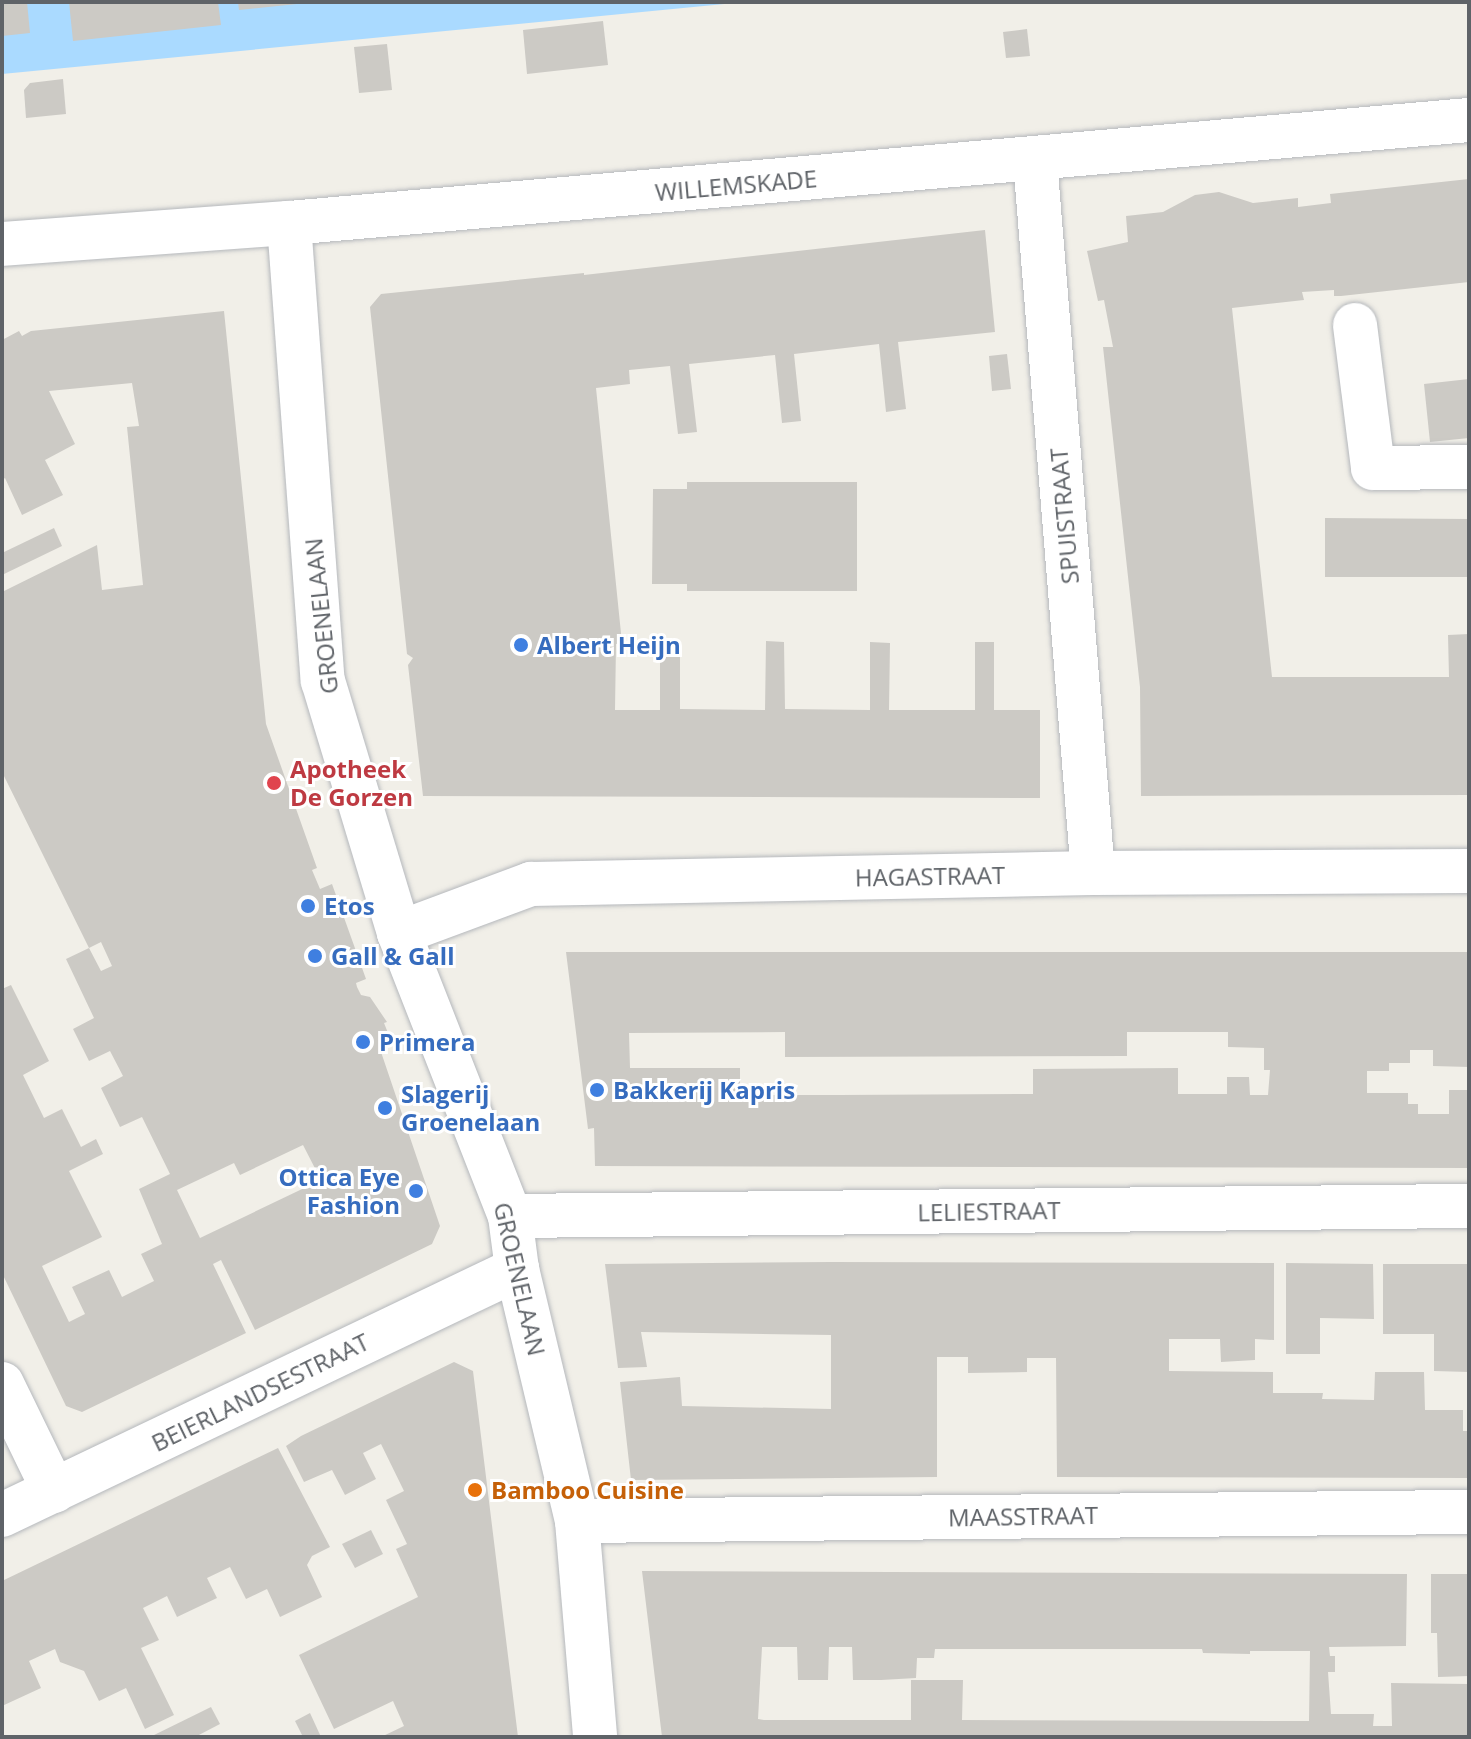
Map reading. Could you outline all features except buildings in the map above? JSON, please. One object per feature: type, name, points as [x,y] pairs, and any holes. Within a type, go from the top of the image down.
[{"type":"street","name":"WILLEMSKADE","points":[[2,244],[1035,160],[1469,120]]},
{"type":"street","name":"SPUISTRAAT","points":[[1035,160],[1093,873]]},
{"type":"street","name":"GROENELAAN","points":[[289,223],[323,681],[399,933],[510,1216],[517,1269],[577,1521],[595,1737]]},
{"type":"street","points":[[1355,325],[1373,468],[1469,467]]},
{"type":"street","name":"HAGASTRAAT","points":[[399,933],[531,884],[1093,873],[1469,871]]},
{"type":"street","name":"LELIESTRAAT","points":[[510,1216],[1469,1206]]},
{"type":"street","name":"BEIERLANDSESTRAAT","points":[[2,1515],[517,1269]]},
{"type":"street","points":[[2,1384],[54,1491]]},
{"type":"street","name":"MAASSTRAAT","points":[[577,1521],[1469,1512]]},
{"type":"water","points":[[2,2],[745,2],[2,74]]},
{"type":"place","name":"Albert Heijn","points":[[521,645]]},
{"type":"place","name":"Apotheek De Gorzen","points":[[274,783]]},
{"type":"place","name":"Etos","points":[[308,906]]},
{"type":"place","name":"Gall & Gall","points":[[315,956]]},
{"type":"place","name":"Primera","points":[[363,1042]]},
{"type":"place","name":"Bakkerij Kapris","points":[[597,1090]]},
{"type":"place","name":"Slagerij Groenelaan","points":[[385,1108]]},
{"type":"place","name":"Ottica Eye Fashion","points":[[416,1191]]},
{"type":"place","name":"Bamboo Cuisine","points":[[475,1490]]}]
